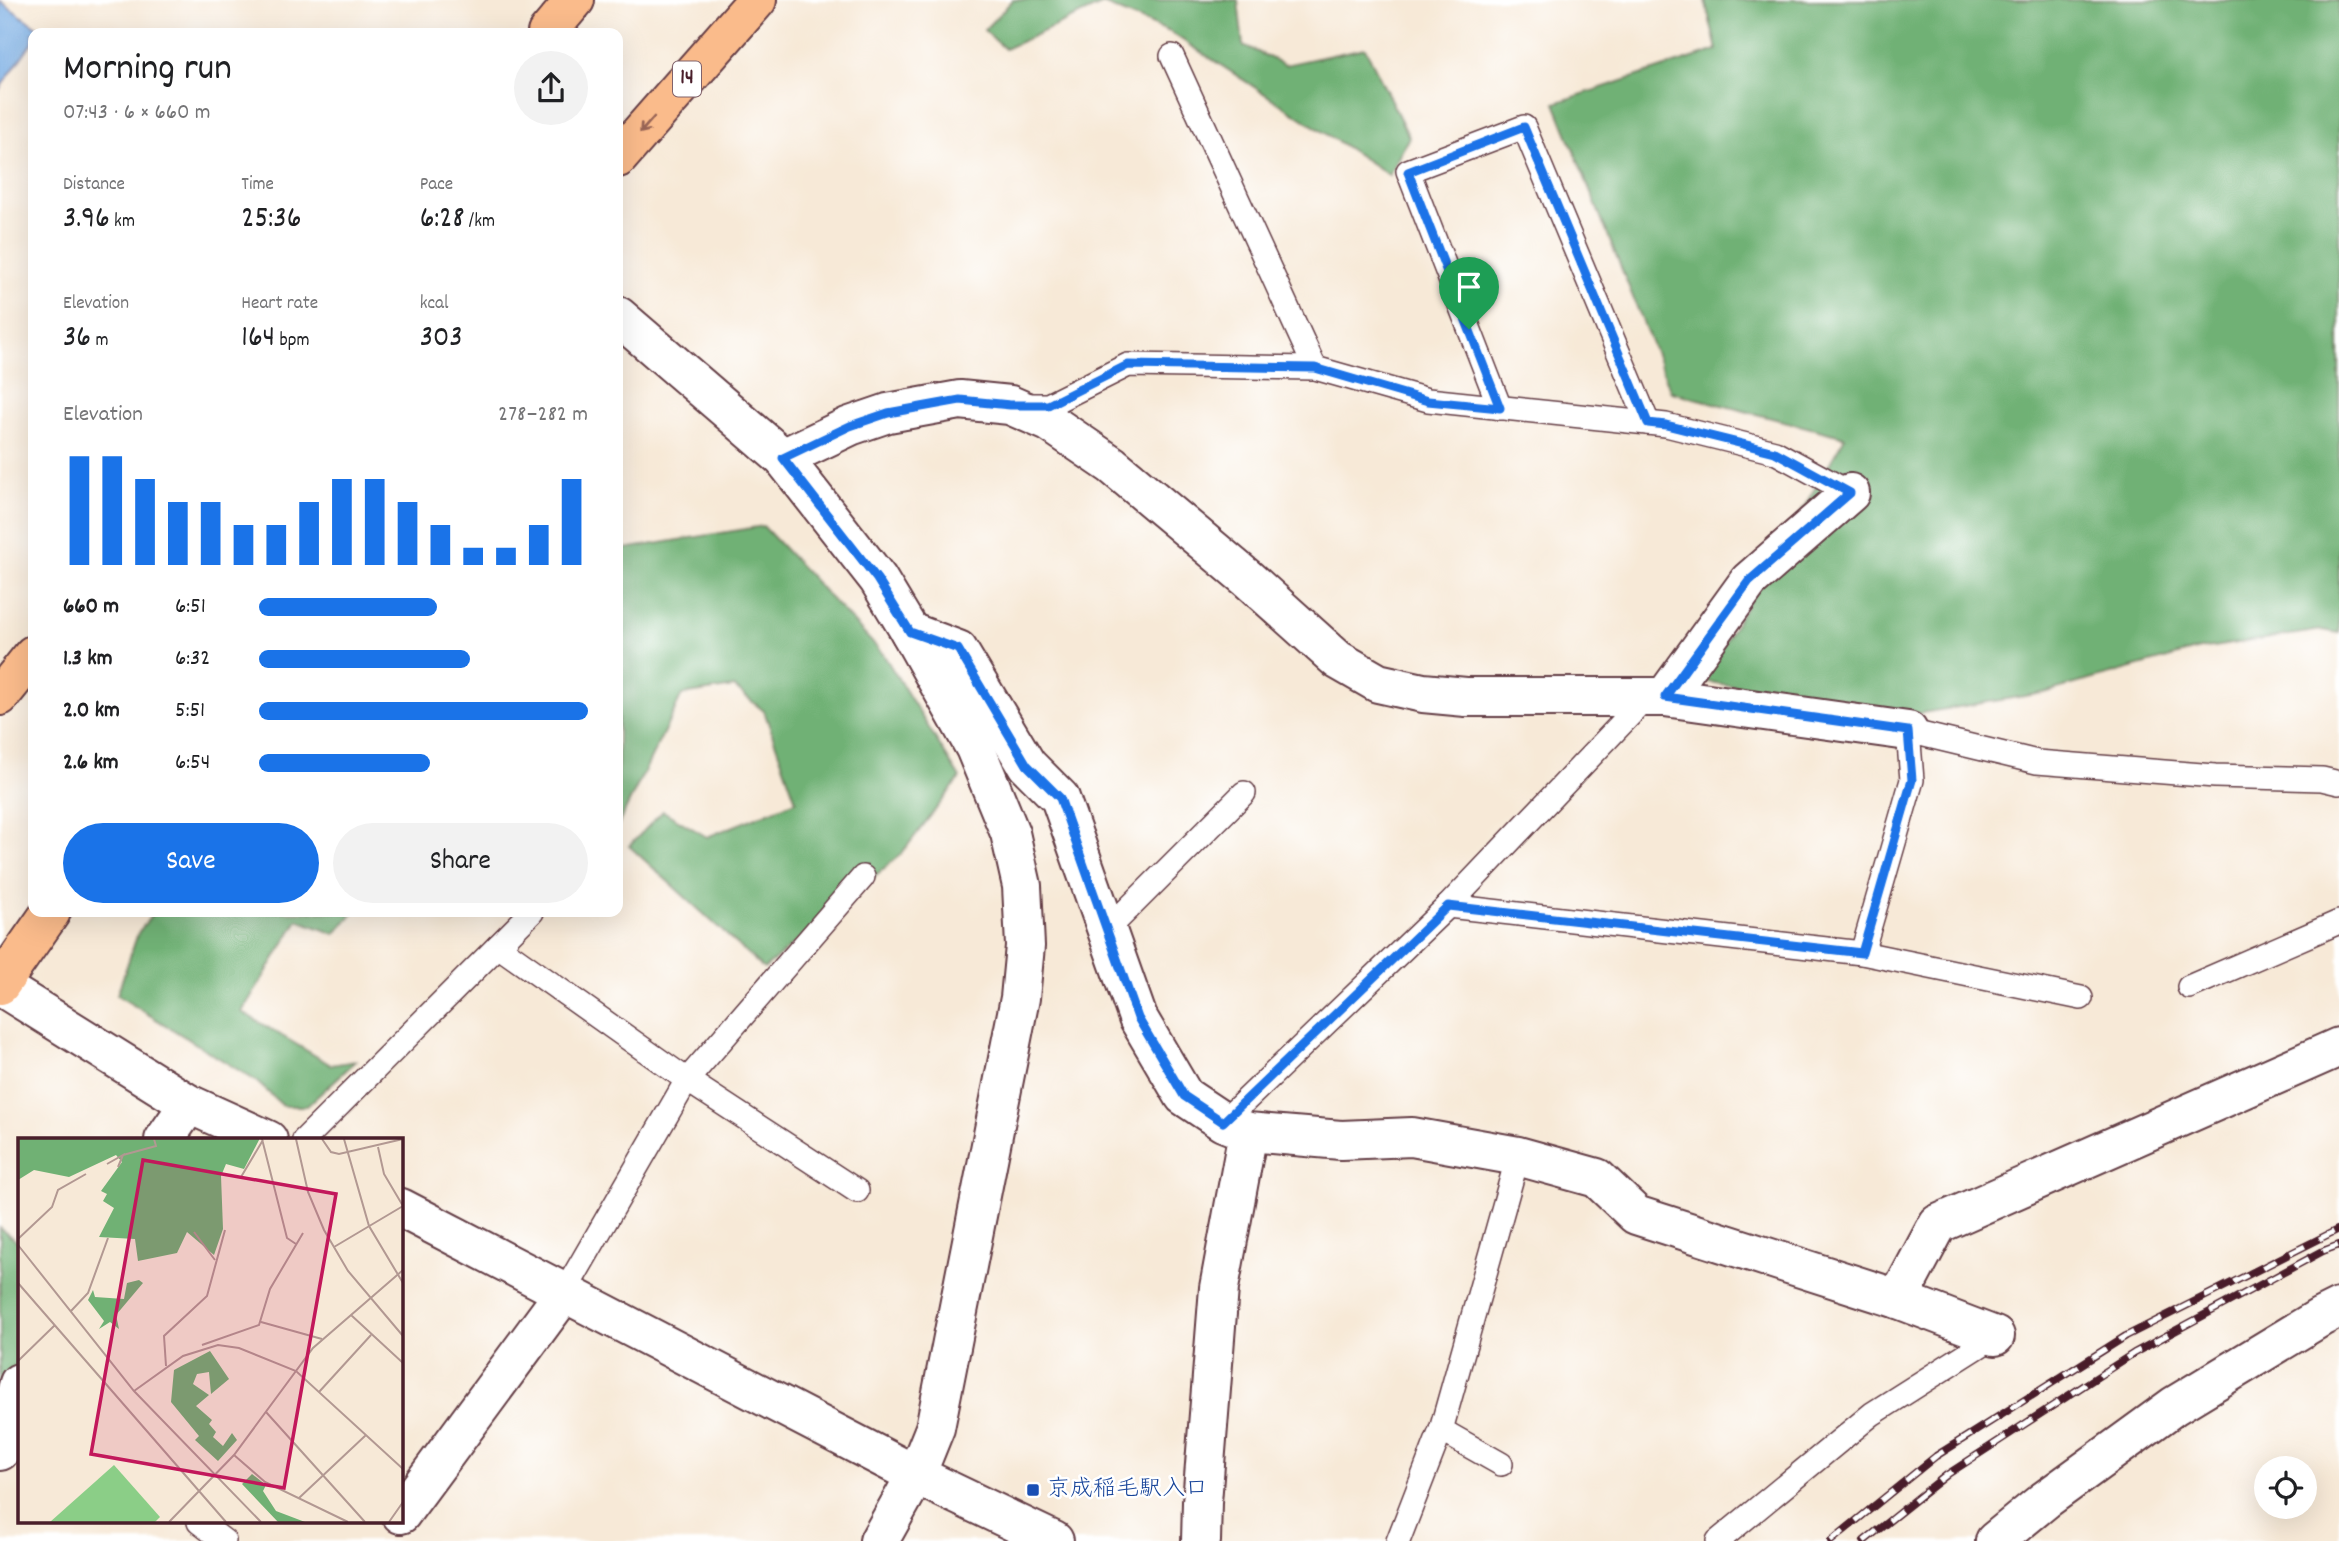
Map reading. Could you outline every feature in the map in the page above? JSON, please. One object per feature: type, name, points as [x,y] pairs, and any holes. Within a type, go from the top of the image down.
[{"type":"highway","points":[[551,28],[575,0]]},
{"type":"highway","name":"14","points":[[623,152],[757,0]]},
{"type":"highway","points":[[0,696],[28,661]]},
{"type":"highway","points":[[0,986],[48,917]]},
{"type":"street","points":[[623,320],[783,458],[877,579],[975,748],[1010,832],[1022,886],[1025,946],[1020,998],[935,1428],[916,1475],[879,1541]]},
{"type":"street","points":[[783,458],[850,426],[888,413],[960,400],[1010,405],[1049,422],[1112,465],[1248,579],[1338,660],[1378,683],[1423,693],[1466,696],[1656,698],[1908,731]]},
{"type":"street","points":[[1656,698],[1749,581],[1850,493]]},
{"type":"street","points":[[910,632],[958,649],[1027,765],[1060,798],[1138,1018],[1184,1096],[1235,1127],[1341,1140],[1412,1137],[1518,1156],[1597,1178],[1636,1215],[1898,1299],[1995,1336]]},
{"type":"street","points":[[0,986],[189,1104],[264,1138]]},
{"type":"street","points":[[1898,1299],[1937,1224],[2339,1047]]},
{"type":"street","points":[[165,1138],[189,1104]]},
{"type":"street","points":[[1201,1541],[1219,1288],[1235,1127]]},
{"type":"street","points":[[402,1209],[916,1475],[1054,1541]]},
{"type":"street","points":[[402,1513],[564,1293]]},
{"type":"street","points":[[1995,1541],[2045,1500],[2175,1406],[2339,1308]]},
{"type":"street","points":[[0,1451],[18,1388]]},
{"type":"street","points":[[381,1541],[394,1524]]},
{"type":"lane","points":[[1172,56],[1315,368]]},
{"type":"lane","points":[[1500,408],[1408,172],[1524,127],[1648,423]]},
{"type":"lane","points":[[1010,405],[1048,405],[1128,365],[1315,368],[1428,401],[1666,425],[1775,452],[1850,493]]},
{"type":"lane","points":[[1235,1127],[1448,906],[1656,698]]},
{"type":"lane","points":[[1862,953],[1912,780],[1908,731],[2037,762],[2215,776],[2322,779],[2339,783]]},
{"type":"lane","points":[[1107,930],[1244,793]]},
{"type":"lane","points":[[564,1293],[687,1080],[863,877]]},
{"type":"lane","points":[[1448,906],[1862,953],[2081,998]]},
{"type":"lane","points":[[306,1138],[527,917]]},
{"type":"lane","points":[[2189,987],[2339,922]]},
{"type":"lane","points":[[498,946],[687,1080],[858,1191]]},
{"type":"lane","points":[[1398,1541],[1441,1430],[1518,1156]]},
{"type":"lane","points":[[1718,1541],[1872,1414],[1995,1336]]},
{"type":"lane","points":[[1441,1430],[1501,1464]]},
{"type":"lane","points":[[202,1524],[224,1541]]},
{"type":"green space","points":[[1013,0],[1238,0],[1243,45],[1285,65],[1365,48],[1409,137],[1389,175],[1170,32],[1103,4],[1005,49],[984,30]]},
{"type":"green space","points":[[1705,0],[2339,0],[2339,633],[2322,630],[2200,649],[2043,693],[1916,714],[1702,681],[1845,437],[1671,392],[1555,103],[1717,50]]},
{"type":"green space","points":[[763,526],[883,654],[960,778],[901,854],[764,969],[629,846],[663,811],[707,837],[796,801],[764,711],[734,687],[682,695],[623,815],[623,549]]},
{"type":"green space","points":[[150,917],[350,917],[335,934],[298,920],[242,1012],[331,1065],[356,1061],[307,1106],[283,1106],[256,1081],[117,995],[138,933]]},
{"type":"green space","points":[[0,1228],[18,1242],[18,1360],[0,1395]]},
{"type":"water","points":[[0,1],[38,28],[28,28],[28,48],[0,88]]},
{"type":"railway","points":[[1831,1541],[1936,1456],[2126,1336],[2339,1229]]},
{"type":"railway","points":[[1864,1541],[1948,1474],[2134,1353],[2323,1251],[2339,1245]]},
{"type":"place","name":"京成稲毛駅入口","points":[[1033,1490]]},
{"type":"route","points":[[1524,127],[1648,423],[1775,452],[1850,493],[1749,581],[1665,697],[1908,731],[1912,780],[1862,953],[1448,906],[1223,1122],[1184,1096],[1138,1018],[1060,798],[1027,765],[958,649],[910,632],[877,579],[783,458],[850,426],[888,413],[960,400],[1010,405],[1048,405],[1128,365],[1315,368],[1428,401],[1500,408],[1469,329],[1408,172],[1524,127]]}]
